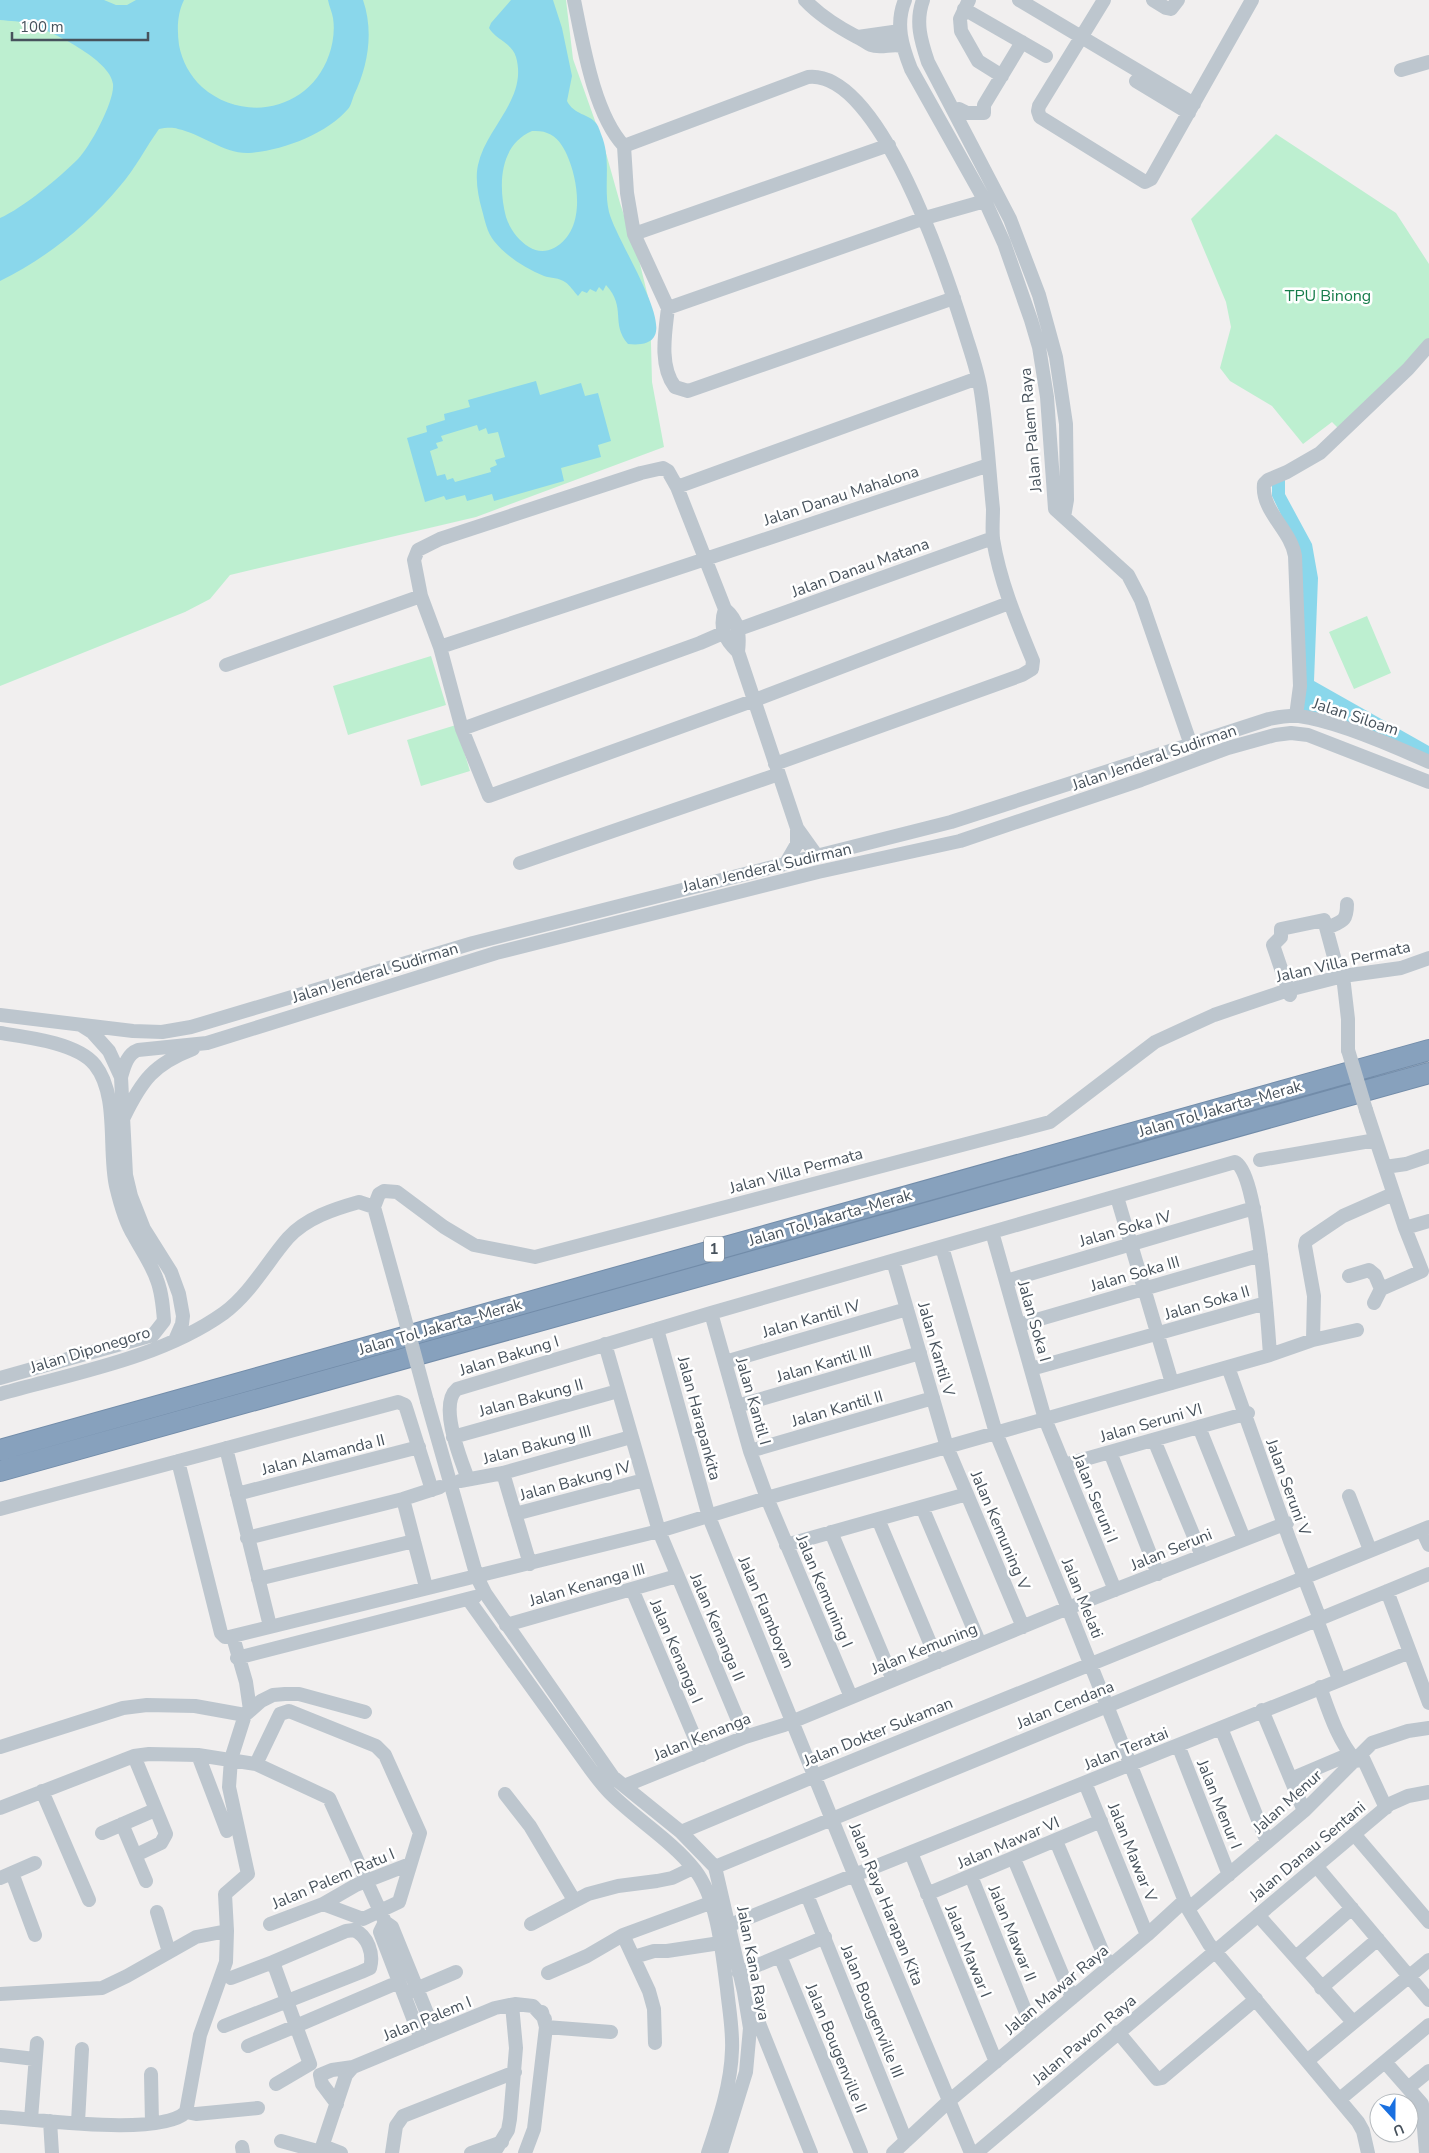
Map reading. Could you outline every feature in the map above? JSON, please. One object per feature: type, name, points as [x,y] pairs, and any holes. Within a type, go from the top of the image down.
[{"type":"highway","name":"Jalan Tol Jakarta–Merak","points":[[0,1450],[1429,1050]]},
{"type":"highway","name":"Jalan Tol Jakarta–Merak","points":[[0,1471],[1429,1073]]},
{"type":"street","points":[[574,0],[590,70],[602,108],[612,134],[624,146],[627,193],[634,234],[668,308],[665,341],[666,367],[675,387],[685,392],[954,298]]},
{"type":"street","points":[[806,0],[815,11],[845,31],[871,45],[895,44],[902,46]]},
{"type":"street","name":"Jalan Palem Raya","points":[[905,0],[900,20],[902,46],[911,69],[985,201],[1004,243],[1039,346],[1047,397],[1055,509],[1064,517]]},
{"type":"street","name":"Jalan Palem Raya","points":[[923,0],[919,12],[919,37],[928,62],[956,110],[1010,219],[1039,295],[1056,357],[1066,424],[1067,500],[1064,517]]},
{"type":"street","points":[[1019,0],[1079,41],[1191,108]]},
{"type":"street","points":[[1104,0],[1039,106],[1038,114],[1144,182],[1151,179],[1252,0]]},
{"type":"street","points":[[1153,0],[1166,8],[1171,8],[1178,0]]},
{"type":"street","points":[[1002,76],[978,62],[961,30],[960,19],[966,4],[1046,56]]},
{"type":"street","points":[[858,37],[900,32]]},
{"type":"street","points":[[939,119],[964,105],[984,109],[1022,42]]},
{"type":"street","points":[[1401,70],[1429,62]]},
{"type":"street","points":[[520,864],[777,769],[1029,672],[1032,669],[1033,661],[1009,603],[993,538],[989,465],[978,378],[954,298],[925,218],[889,145],[858,103],[840,88],[822,77],[808,77],[624,146]]},
{"type":"street","points":[[634,234],[889,145]]},
{"type":"street","points":[[668,308],[925,218],[985,201]]},
{"type":"street","points":[[1296,716],[1300,686],[1295,556],[1291,544],[1265,499],[1264,484],[1320,453],[1339,437],[1429,346]]},
{"type":"street","points":[[677,487],[978,378]]},
{"type":"street","name":"Jalan Danau Mahalona","points":[[440,647],[989,465]]},
{"type":"street","points":[[817,856],[797,828],[755,700],[738,652],[739,629],[732,615],[724,609],[677,487],[666,470],[659,468],[523,510],[428,544],[418,550],[414,560],[422,596],[440,647],[462,729],[489,796],[755,700],[1009,603]]},
{"type":"street","points":[[1064,517],[1102,549],[1132,581],[1192,745],[1201,748],[1221,746],[1228,748]]},
{"type":"street","name":"Jalan Danau Matana","points":[[739,629],[993,538]]},
{"type":"street","points":[[226,665],[422,596]]},
{"type":"street","points":[[724,609],[722,633],[730,645],[738,652]]},
{"type":"street","points":[[462,729],[700,643],[722,633]]},
{"type":"street","name":"Jalan Siloam","points":[[1269,719],[1296,716],[1334,725],[1429,762]]},
{"type":"street","name":"Jalan Jenderal Sudirman","points":[[0,1015],[133,1031],[162,1032],[191,1027],[473,944],[959,820],[1269,719]]},
{"type":"street","name":"Jalan Jenderal Sudirman","points":[[133,1052],[157,1047],[206,1043],[496,953],[800,877],[960,841],[1141,780],[1228,748],[1275,735],[1292,733],[1308,735],[1429,782]]},
{"type":"street","points":[[896,835],[910,841],[951,834],[985,823],[991,824],[995,829]]},
{"type":"street","points":[[786,863],[797,844],[797,828]]},
{"type":"street","points":[[1327,928],[1345,919],[1347,916],[1347,904]]},
{"type":"street","points":[[1289,992],[1273,945],[1281,938],[1280,930],[1321,919],[1324,920],[1334,957]]},
{"type":"street","name":"Jalan Villa Permata","points":[[175,1340],[200,1328],[226,1312],[260,1276],[289,1236],[317,1217],[384,1191],[397,1192],[444,1227],[474,1245],[535,1256],[1050,1122],[1155,1042],[1177,1031],[1208,1020],[1214,1015],[1289,992],[1401,968],[1429,958]]},
{"type":"street","name":"Jalan Villa Permata","points":[[1344,980],[1404,975],[1429,966]]},
{"type":"street","points":[[1344,980],[1348,1019],[1348,1050],[1393,1194],[1405,1228],[1426,1274],[1381,1289],[1374,1303]]},
{"type":"street","name":"Jalan Diponegoro","points":[[0,1394],[137,1356],[175,1340],[182,1324],[183,1316],[179,1294],[171,1272],[144,1229],[131,1196],[126,1175],[121,1077],[109,1051],[92,1032],[80,1025]]},
{"type":"street","points":[[121,1077],[124,1066],[133,1052],[129,1041],[133,1031]]},
{"type":"street","name":"Jalan Diponegoro","points":[[0,1033],[33,1038],[81,1052],[88,1057],[102,1075],[107,1088],[110,1109],[112,1154],[116,1185],[133,1235],[157,1280],[164,1321],[153,1335],[0,1378]]},
{"type":"street","points":[[123,1120],[135,1096],[152,1071],[172,1057],[206,1043]]},
{"type":"street","points":[[1260,1160],[1376,1140]]},
{"type":"street","points":[[1385,1167],[1406,1164],[1429,1156]]},
{"type":"street","name":"Jalan Bakung I","points":[[468,1479],[453,1436],[450,1412],[452,1395],[457,1390],[605,1344],[1235,1162],[1243,1168],[1254,1208]]},
{"type":"street","points":[[379,1194],[374,1207],[477,1577],[506,1625],[613,1777],[681,1832],[715,1867]]},
{"type":"street","points":[[1313,1340],[1314,1296],[1305,1246],[1306,1241],[1343,1216],[1393,1194]]},
{"type":"street","name":"Jalan Soka II","points":[[1117,1197],[1172,1383]]},
{"type":"street","points":[[359,1202],[374,1207]]},
{"type":"street","points":[[1254,1208],[1262,1255],[1270,1354]]},
{"type":"street","name":"Jalan Soka IV","points":[[1006,1281],[1254,1208]]},
{"type":"street","points":[[1405,1228],[1429,1221]]},
{"type":"street","name":"Jalan Soka I","points":[[992,1232],[1046,1418]]},
{"type":"street","name":"Jalan Melati","points":[[942,1246],[996,1433],[1131,1764],[1186,1905],[1216,1953],[1340,2099],[1360,2126],[1368,2153]]},
{"type":"street","name":"Jalan Soka III","points":[[1018,1325],[1262,1255]]},
{"type":"street","name":"Jalan Kantil V","points":[[894,1261],[947,1447]]},
{"type":"street","points":[[1349,1276],[1370,1270],[1375,1275],[1381,1289]]},
{"type":"street","name":"Jalan Soka II","points":[[1031,1369],[1266,1303]]},
{"type":"street","name":"Jalan Kantil IV","points":[[725,1362],[907,1309]]},
{"type":"street","name":"Jalan Kantil I","points":[[711,1313],[750,1451],[766,1498]]},
{"type":"street","name":"Jalan Harapankita","points":[[657,1329],[709,1517]]},
{"type":"street","points":[[178,1461],[221,1633],[225,1637],[426,1587],[477,1577],[659,1531],[766,1498],[1172,1383],[1313,1340],[1357,1330]]},
{"type":"street","points":[[605,1344],[659,1531]]},
{"type":"street","name":"Jalan Kantil III","points":[[737,1406],[920,1353]]},
{"type":"street","name":"Jalan Seruni V","points":[[1229,1366],[1320,1618],[1340,1679]]},
{"type":"street","name":"Jalan Bakung II","points":[[453,1436],[618,1391]]},
{"type":"street","name":"Jalan Kantil II","points":[[750,1451],[933,1398]]},
{"type":"street","points":[[0,1509],[398,1402],[405,1405],[432,1490]]},
{"type":"street","name":"Jalan Seruni VI","points":[[1064,1465],[1246,1414]]},
{"type":"street","name":"Jalan Seruni I","points":[[1046,1418],[1115,1590]]},
{"type":"street","points":[[1199,1427],[1244,1539]]},
{"type":"street","name":"Jalan Bakung III","points":[[247,1538],[403,1499],[468,1479],[502,1473],[631,1437]]},
{"type":"street","points":[[1154,1440],[1202,1556]]},
{"type":"street","name":"Jalan Alamanda II","points":[[237,1494],[419,1447]]},
{"type":"street","name":"Jalan Kemuning V","points":[[947,1447],[1023,1627]]},
{"type":"street","points":[[226,1448],[270,1626]]},
{"type":"street","points":[[1110,1452],[1158,1574]]},
{"type":"street","points":[[502,1473],[530,1564]]},
{"type":"street","name":"Jalan Bakung IV","points":[[515,1514],[644,1480]]},
{"type":"street","points":[[786,1545],[967,1494]]},
{"type":"street","points":[[1349,1496],[1370,1550]]},
{"type":"street","name":"Jalan Kemuning I","points":[[766,1498],[851,1697]]},
{"type":"street","points":[[403,1499],[426,1587]]},
{"type":"street","points":[[922,1507],[980,1644]]},
{"type":"street","name":"Jalan Flamboyan","points":[[709,1517],[794,1721]]},
{"type":"street","points":[[878,1519],[938,1662]]},
{"type":"street","name":"Jalan Seruni","points":[[1068,1608],[1285,1524]]},
{"type":"street","points":[[1426,1528],[1429,1544]]},
{"type":"street","name":"Jalan Cendana","points":[[1090,1664],[1426,1528]]},
{"type":"street","name":"Jalan Kenanga II","points":[[659,1531],[745,1737]]},
{"type":"street","points":[[831,1532],[893,1680]]},
{"type":"street","points":[[258,1579],[414,1541]]},
{"type":"street","name":"Jalan Cendana","points":[[715,1867],[1429,1574]]},
{"type":"street","name":"Jalan Kenanga III","points":[[506,1625],[677,1576]]},
{"type":"street","name":"Jalan Kenanga I","points":[[632,1589],[702,1755]]},
{"type":"street","points":[[1387,1591],[1429,1703]]},
{"type":"street","points":[[237,1658],[485,1593]]},
{"type":"street","points":[[468,1599],[591,1770],[611,1794],[672,1846],[700,1877],[710,1903],[720,1943],[730,2016],[732,2049],[729,2080],[708,2153]]},
{"type":"street","name":"Jalan Kemuning","points":[[794,1721],[1068,1608]]},
{"type":"street","points":[[0,2117],[115,2126],[175,2120],[186,2112],[200,2035],[225,1968],[227,1931],[225,1894],[226,1891],[247,1877],[248,1870],[229,1787],[231,1759],[248,1704],[233,1636]]},
{"type":"street","name":"Jalan Teratai","points":[[730,1925],[1410,1652]]},
{"type":"street","name":"Jalan Dokter Sukaman","points":[[681,1832],[1090,1664]]},
{"type":"street","points":[[1320,1687],[1334,1723],[1356,1756],[1386,1808]]},
{"type":"street","points":[[0,1747],[123,1708],[147,1704],[195,1706],[248,1704],[262,1701],[273,1695],[299,1694],[365,1712]]},
{"type":"street","points":[[1262,1710],[1304,1811]]},
{"type":"street","points":[[256,1764],[280,1714],[289,1711],[376,1746],[385,1755],[420,1833],[399,1902],[382,1917],[363,1920],[323,1904]]},
{"type":"street","name":"Jalan Kenanga","points":[[624,1786],[745,1737],[794,1721]]},
{"type":"street","name":"Jalan Raya Harapan Kita","points":[[794,1721],[855,1876],[971,2153]]},
{"type":"street","points":[[1221,1728],[1267,1842]]},
{"type":"street","points":[[1291,1779],[1356,1756],[1372,1743],[1408,1731],[1429,1728]]},
{"type":"street","name":"Jalan Menur I","points":[[1178,1746],[1229,1875]]},
{"type":"street","points":[[0,1808],[134,1756],[149,1754],[198,1755],[256,1764],[329,1798],[382,1917],[392,1927],[401,1988],[421,2039]]},
{"type":"street","points":[[198,1755],[227,1831]]},
{"type":"street","points":[[134,1756],[166,1834],[166,1838],[162,1843],[136,1855]]},
{"type":"street","name":"Jalan Menur","points":[[1186,1905],[1229,1875],[1304,1811],[1356,1756]]},
{"type":"street","points":[[1309,1772],[1320,1796]]},
{"type":"street","name":"Jalan Mawar V","points":[[1085,1783],[1147,1935]]},
{"type":"street","points":[[42,1791],[89,1900]]},
{"type":"street","name":"Jalan Danau Sentani","points":[[1216,1953],[1258,1915],[1386,1808],[1408,1796],[1429,1792]]},
{"type":"street","points":[[505,1794],[530,1826],[574,1900]]},
{"type":"street","points":[[102,1833],[155,1810]]},
{"type":"street","name":"Jalan Mawar VI","points":[[927,1894],[1101,1821]]},
{"type":"street","points":[[122,1824],[146,1881]]},
{"type":"street","points":[[1354,1834],[1429,1922]]},
{"type":"street","points":[[1056,1841],[1109,1967]]},
{"type":"street","name":"Jalan Mawar I","points":[[911,1853],[996,2062]]},
{"type":"street","points":[[1014,1859],[1072,1998]]},
{"type":"street","points":[[35,1934],[6,1875],[36,1863]]},
{"type":"street","name":"Jalan Palem Ratu I","points":[[270,1924],[323,1904],[366,1882],[410,1864]]},
{"type":"street","name":"Jalan Kana Raya","points":[[715,1867],[730,1925],[750,2028],[746,2072],[720,2153]]},
{"type":"street","points":[[1316,1867],[1429,2000]]},
{"type":"street","points":[[531,1924],[574,1900],[618,1886],[672,1878],[693,1868]]},
{"type":"street","name":"Jalan Mawar II","points":[[971,1876],[1033,2030]]},
{"type":"street","name":"Jalan Bougenville III","points":[[807,1895],[906,2141]]},
{"type":"street","points":[[548,1973],[587,1956],[623,1935],[710,1903]]},
{"type":"street","name":"Jalan Mawar Raya","points":[[893,2153],[948,2101],[1147,1935],[1186,1905]]},
{"type":"street","points":[[1296,1957],[1352,1908]]},
{"type":"street","points":[[157,1912],[169,1952]]},
{"type":"street","points":[[1258,1915],[1353,2022]]},
{"type":"street","points":[[231,1978],[346,1931],[354,1930],[365,1937],[372,1962],[370,1968],[379,1991]]},
{"type":"street","points":[[0,1994],[102,1988],[196,1937],[227,1931]]},
{"type":"street","points":[[623,1935],[649,1991],[654,2009],[655,2043]]},
{"type":"street","points":[[739,1973],[825,1937]]},
{"type":"street","points":[[1321,1988],[1378,1939]]},
{"type":"street","points":[[634,1957],[654,1951],[668,1951],[720,1943]]},
{"type":"street","name":"Jalan Pawon Raya","points":[[976,2153],[1118,2032],[1216,1953]]},
{"type":"street","points":[[396,1954],[417,1988],[435,2033]]},
{"type":"street","name":"Jalan Bougenville II","points":[[780,1956],[861,2153]]},
{"type":"street","points":[[1307,2061],[1429,1960]]},
{"type":"street","points":[[273,1962],[310,2064],[276,2084]]},
{"type":"street","points":[[224,2026],[287,2003],[370,1968]]},
{"type":"street","points":[[248,2046],[379,1991],[417,1988],[456,1972]]},
{"type":"street","points":[[744,1992],[812,2153]]},
{"type":"street","points":[[1118,2032],[1157,2079],[1162,2078],[1256,1999]]},
{"type":"street","points":[[471,2153],[498,2148],[508,2130],[515,2072],[518,2005],[530,2001],[536,2002],[540,2007],[545,2023],[534,2129],[525,2153]]},
{"type":"street","name":"Jalan Palem I","points":[[337,2104],[322,2084],[320,2075],[332,2070],[353,2067],[495,2008],[518,2005]]},
{"type":"street","points":[[545,2023],[611,2032]]},
{"type":"street","points":[[1340,2099],[1429,2025]]},
{"type":"street","points":[[31,2119],[37,2043]]},
{"type":"street","points":[[78,2122],[82,2049]]},
{"type":"street","points":[[0,2055],[35,2059]]},
{"type":"street","points":[[1385,2062],[1422,2104],[1426,2125],[1426,2153]]},
{"type":"street","points":[[321,2150],[346,2075],[353,2067]]},
{"type":"street","points":[[1408,2088],[1429,2071]]},
{"type":"street","points":[[392,2153],[396,2126],[403,2116],[515,2072]]},
{"type":"street","points":[[151,2074],[152,2123]]},
{"type":"street","points":[[186,2112],[196,2114],[258,2108]]},
{"type":"street","points":[[50,2120],[52,2153]]},
{"type":"street","points":[[281,2141],[341,2153]]},
{"type":"green space","points":[[0,0],[566,0],[573,59],[604,146],[640,264],[650,305],[652,382],[664,447],[476,517],[230,575],[210,599],[185,612],[0,686]]},
{"type":"green space","name":"TPU Binong","points":[[1276,134],[1396,213],[1429,264],[1429,339],[1339,429],[1332,422],[1303,444],[1272,406],[1230,381],[1220,368],[1231,327],[1226,302],[1191,219]]},
{"type":"green space","points":[[1367,616],[1391,673],[1354,689],[1329,632]]},
{"type":"green space","points":[[431,656],[446,705],[348,735],[333,686]]},
{"type":"green space","points":[[456,725],[470,771],[421,786],[407,740]]},
{"type":"water","points":[[0,0],[104,0],[116,5],[127,5],[136,0],[184,0],[179,16],[178,34],[180,51],[187,68],[202,87],[219,99],[237,105],[256,108],[274,106],[292,99],[307,88],[320,74],[329,55],[333,37],[333,18],[328,0],[363,0],[368,24],[368,49],[363,72],[350,106],[328,126],[303,140],[289,145],[262,152],[249,153],[222,147],[176,128],[159,129],[136,165],[108,200],[94,214],[49,252],[0,281],[0,218],[41,192],[78,159],[89,145],[101,123],[113,92],[113,84],[110,75],[102,65],[65,40],[30,24],[0,20]]},
{"type":"water","points":[[511,0],[553,0],[562,28],[572,76],[567,101],[577,112],[593,120],[599,128],[606,154],[609,212],[653,310],[656,324],[655,335],[647,343],[628,344],[620,329],[616,301],[606,285],[603,291],[599,287],[596,292],[590,289],[587,293],[582,291],[578,296],[563,281],[544,276],[517,262],[499,247],[490,234],[478,193],[478,165],[482,151],[511,100],[518,72],[514,52],[492,32],[489,28],[491,23]],"holes":[[[532,131],[551,134],[562,145],[571,166],[577,192],[575,218],[571,230],[564,240],[554,248],[545,251],[535,250],[521,241],[510,226],[503,205],[502,180],[507,156],[521,137]]]},
{"type":"water","points":[[536,381],[540,395],[581,383],[585,396],[598,393],[611,441],[598,445],[601,457],[561,468],[564,481],[494,501],[492,494],[467,501],[465,495],[446,500],[444,496],[425,502],[407,438],[427,432],[426,426],[445,420],[444,414],[470,407],[468,400]],"holes":[[[477,425],[479,431],[486,428],[488,434],[498,432],[505,457],[495,460],[497,465],[490,468],[491,472],[455,482],[453,478],[447,480],[445,474],[437,476],[430,451],[438,448],[436,443],[443,441],[441,436]]]},
{"type":"water","points":[[1285,477],[1285,494],[1312,544],[1318,578],[1314,681],[1429,746],[1429,760],[1298,715],[1297,548],[1272,496],[1272,482]]}]
